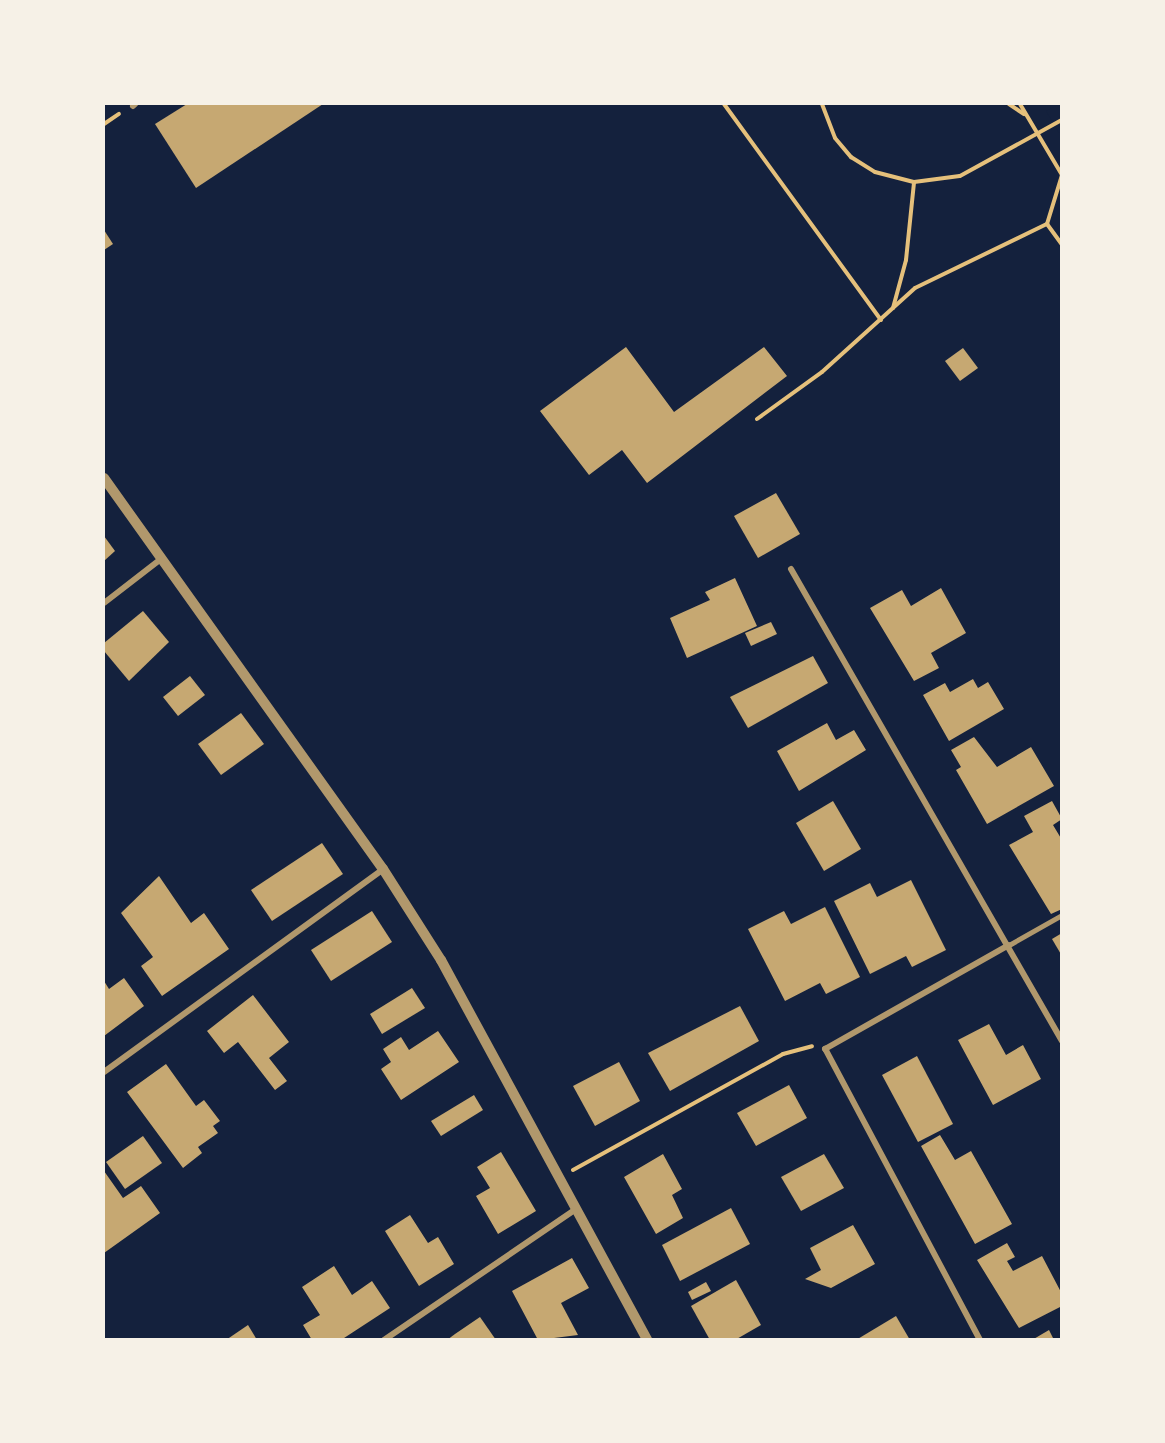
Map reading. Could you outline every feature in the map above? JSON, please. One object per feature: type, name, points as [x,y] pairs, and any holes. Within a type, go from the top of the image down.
[{"type":"street","points":[[104,478],[383,869],[441,960],[647,1340]]},
{"type":"street","points":[[104,603],[162,557]]},
{"type":"street","points":[[791,569],[1009,945],[1062,1041]]},
{"type":"street","points":[[104,1072],[383,869]]},
{"type":"street","points":[[980,1340],[825,1049],[1009,945]]},
{"type":"street","points":[[384,1340],[576,1209]]},
{"type":"lane","points":[[1009,945],[1062,915]]},
{"type":"path","points":[[724,104],[881,320]]},
{"type":"path","points":[[822,104],[835,138],[851,157],[875,172],[914,182],[973,171],[1062,120]]},
{"type":"path","points":[[1009,104],[1027,116]]},
{"type":"path","points":[[757,419],[893,308],[934,278],[999,251],[1047,224],[1062,175],[1020,104]]},
{"type":"path","points":[[893,308],[906,260],[914,182]]},
{"type":"path","points":[[1047,224],[1062,245]]},
{"type":"path","points":[[585,1164],[791,1051]]},
{"type":"pier","points":[[1060,104],[1061,131],[1059,133],[1046,111]]},
{"type":"building","points":[[187,104],[323,104],[196,188],[155,124]]},
{"type":"building","points":[[104,230],[113,244],[104,250]]},
{"type":"building","points":[[626,347],[674,412],[764,347],[787,376],[647,483],[622,450],[589,475],[540,411]]},
{"type":"building","points":[[963,348],[978,368],[960,381],[945,361]]},
{"type":"building","points":[[776,493],[800,534],[758,558],[734,516]]},
{"type":"building","points":[[104,536],[115,551],[104,561]]},
{"type":"building","points":[[735,578],[757,626],[687,658],[670,618],[710,600],[705,592]]},
{"type":"building","points":[[941,588],[966,633],[931,653],[939,668],[914,681],[870,608],[902,590],[911,606]]},
{"type":"building","points":[[143,611],[169,642],[129,681],[104,651],[104,643]]},
{"type":"building","points":[[771,622],[777,634],[751,646],[745,633]]},
{"type":"building","points":[[813,656],[828,683],[748,728],[730,697]]},
{"type":"building","points":[[190,676],[205,695],[178,716],[163,697]]},
{"type":"building","points":[[973,679],[978,688],[988,682],[1004,709],[949,741],[923,695],[945,683],[950,692]]},
{"type":"building","points":[[241,713],[264,744],[221,775],[198,744]]},
{"type":"building","points":[[827,723],[836,740],[854,730],[866,750],[799,791],[777,751]]},
{"type":"building","points":[[974,737],[997,767],[1031,747],[1054,786],[987,824],[956,770],[961,767],[951,750]]},
{"type":"building","points":[[833,801],[861,849],[824,871],[796,823]]},
{"type":"building","points":[[1052,801],[1062,819],[1053,825],[1062,840],[1062,909],[1051,914],[1009,845],[1033,832],[1024,816]]},
{"type":"building","points":[[322,843],[343,874],[272,921],[251,890]]},
{"type":"building","points":[[159,876],[191,923],[204,913],[229,949],[162,996],[141,966],[153,957],[121,913]]},
{"type":"building","points":[[911,880],[946,950],[912,967],[906,956],[870,974],[834,901],[870,883],[877,897]]},
{"type":"building","points":[[825,907],[860,977],[826,994],[820,983],[785,1001],[748,929],[784,911],[791,924]]},
{"type":"building","points":[[372,911],[392,942],[331,981],[311,950]]},
{"type":"building","points":[[1062,933],[1062,956],[1052,939]]},
{"type":"building","points":[[124,978],[144,1006],[104,1036],[104,981],[109,989]]},
{"type":"building","points":[[412,988],[425,1008],[382,1034],[370,1014]]},
{"type":"building","points":[[253,995],[289,1042],[269,1058],[287,1081],[275,1090],[238,1042],[224,1053],[207,1031]]},
{"type":"building","points":[[740,1006],[759,1041],[670,1091],[648,1053]]},
{"type":"building","points":[[989,1024],[1006,1055],[1023,1045],[1041,1079],[993,1105],[958,1040]]},
{"type":"building","points":[[438,1031],[459,1062],[401,1100],[381,1069],[391,1062],[383,1049],[401,1037],[409,1050]]},
{"type":"building","points":[[917,1056],[953,1124],[918,1142],[882,1075]]},
{"type":"building","points":[[619,1062],[640,1101],[595,1126],[573,1086]]},
{"type":"building","points":[[166,1064],[196,1106],[204,1100],[220,1121],[213,1126],[218,1133],[198,1147],[202,1153],[183,1168],[127,1092]]},
{"type":"building","points":[[789,1085],[807,1118],[756,1146],[737,1113]]},
{"type":"building","points":[[474,1095],[483,1110],[441,1136],[431,1121]]},
{"type":"building","points":[[940,1135],[955,1160],[971,1151],[1012,1224],[975,1244],[921,1146]]},
{"type":"building","points":[[143,1136],[162,1163],[125,1189],[106,1162]]},
{"type":"building","points":[[501,1152],[536,1211],[498,1234],[476,1196],[490,1188],[477,1167]]},
{"type":"building","points":[[663,1154],[682,1189],[672,1195],[683,1218],[656,1234],[624,1177]]},
{"type":"building","points":[[824,1154],[844,1188],[801,1211],[781,1177]]},
{"type":"building","points":[[104,1171],[123,1198],[141,1186],[160,1213],[104,1253]]},
{"type":"building","points":[[731,1208],[750,1244],[680,1281],[662,1245]]},
{"type":"building","points":[[410,1215],[428,1243],[438,1237],[454,1264],[419,1286],[385,1231]]},
{"type":"building","points":[[853,1225],[875,1264],[831,1288],[805,1279],[821,1270],[810,1248]]},
{"type":"building","points":[[1007,1243],[1015,1257],[1007,1261],[1013,1271],[1042,1256],[1062,1294],[1062,1306],[1019,1328],[977,1260]]},
{"type":"building","points":[[572,1258],[589,1288],[561,1303],[578,1335],[538,1340],[512,1291]]},
{"type":"building","points":[[334,1266],[352,1295],[372,1281],[390,1308],[341,1340],[312,1340],[303,1325],[320,1315],[302,1287]]},
{"type":"building","points":[[736,1280],[761,1325],[735,1340],[710,1340],[691,1306]]},
{"type":"building","points":[[706,1282],[711,1291],[692,1300],[688,1292]]},
{"type":"building","points":[[896,1316],[910,1340],[856,1340]]},
{"type":"building","points":[[480,1317],[496,1340],[447,1340],[455,1334]]},
{"type":"building","points":[[248,1325],[257,1340],[226,1340]]},
{"type":"building","points":[[1049,1330],[1054,1340],[1032,1340]]}]
